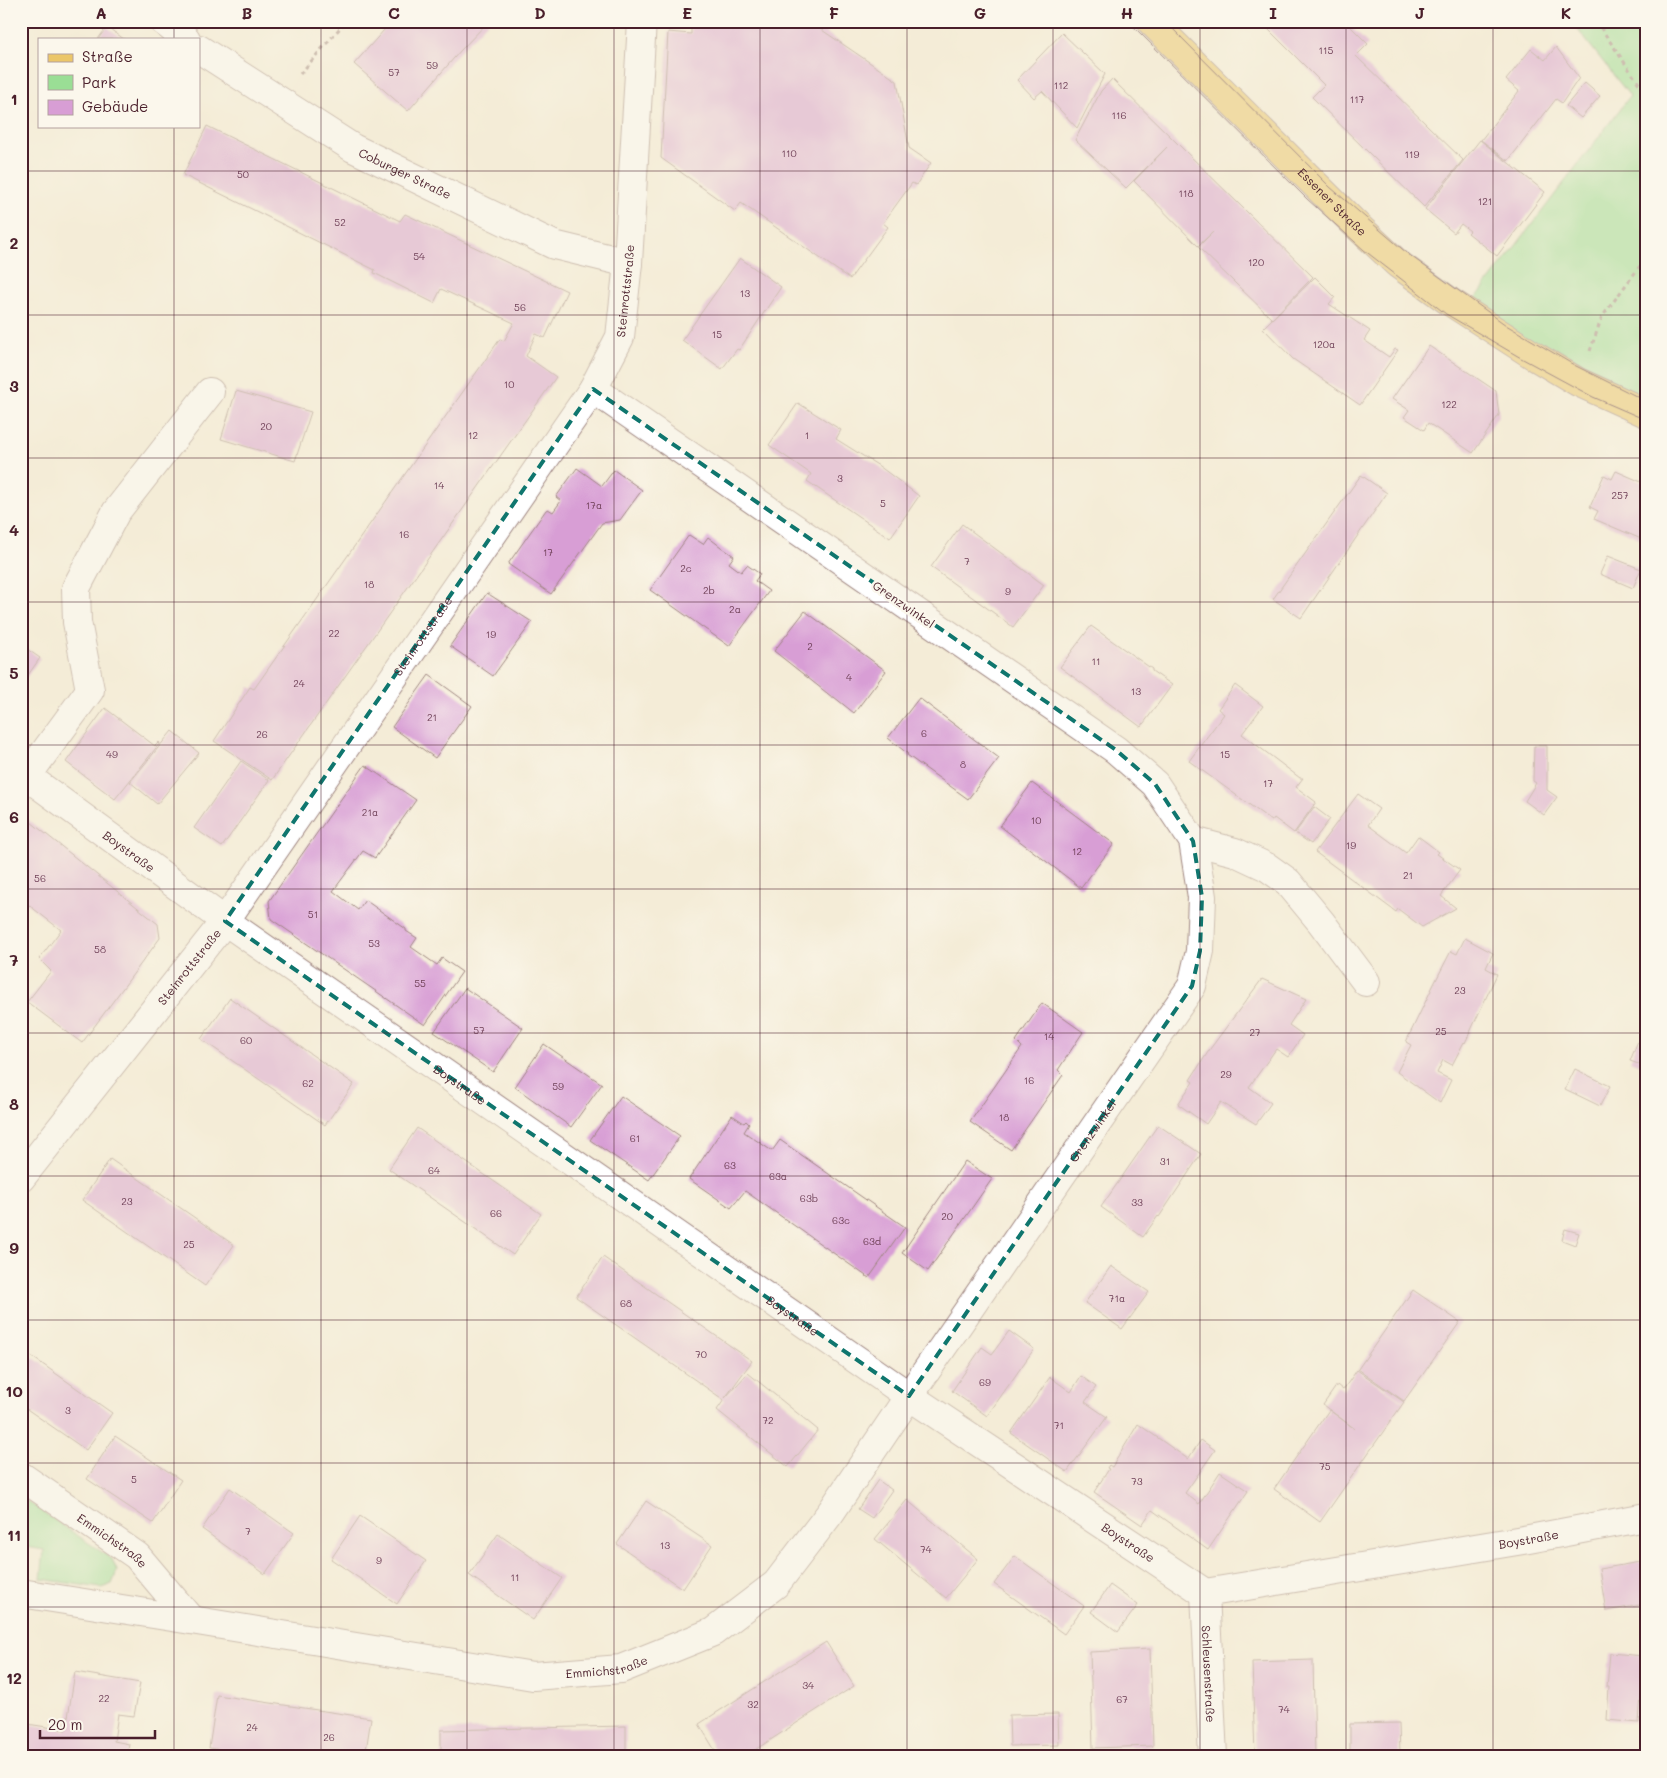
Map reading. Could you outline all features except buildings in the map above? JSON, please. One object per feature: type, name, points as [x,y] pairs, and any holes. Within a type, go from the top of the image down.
[{"type":"main road","name":"Essener Straße","points":[[1152,21],[1352,222],[1398,264],[1449,302],[1536,357],[1578,382],[1646,413]]},
{"type":"street","points":[[163,21],[185,38]]},
{"type":"street","name":"Steinrottstraße","points":[[21,1178],[225,921],[593,389],[620,337],[628,263],[642,21]]},
{"type":"street","name":"Coburger Straße","points":[[200,50],[353,148],[554,245],[628,263]]},
{"type":"street","name":"Grenzwinkel","points":[[593,389],[1116,750],[1155,784],[1193,842],[1202,897],[1200,951],[1192,986],[909,1396]]},
{"type":"street","points":[[24,774],[90,690],[77,622],[76,588],[116,512],[210,392]]},
{"type":"street","name":"Boystraße","points":[[24,774],[225,921],[909,1396],[1205,1593],[1529,1539],[1646,1517]]},
{"type":"street","points":[[1193,842],[1235,852],[1267,867],[1288,882],[1322,922],[1366,982]]},
{"type":"street","name":"Emmichstraße","points":[[21,1593],[533,1676],[621,1669],[713,1632],[776,1584],[831,1512],[909,1396]]},
{"type":"street","name":"Emmichstraße","points":[[21,1476],[137,1556],[191,1620]]},
{"type":"street","name":"Schleusenstraße","points":[[1205,1593],[1213,1757]]},
{"type":"path","points":[[278,100],[346,21]]},
{"type":"path","points":[[1596,21],[1646,94]]},
{"type":"path","points":[[1578,382],[1602,317],[1646,258]]},
{"type":"highlighted area","points":[[593,389],[1116,750],[1155,784],[1193,841],[1202,897],[1200,951],[1192,986],[909,1396],[225,921]]},
{"type":"green space","points":[[1571,21],[1646,21],[1646,413],[1466,311],[1630,96]]},
{"type":"green space","points":[[21,1497],[112,1559],[117,1571],[112,1584],[101,1588],[41,1579],[44,1550],[21,1546]]},
{"type":"tram line","points":[[1128,21],[1307,199],[1364,250],[1446,314],[1593,397],[1646,420]]},
{"type":"tram line","points":[[1165,21],[1330,187],[1408,254],[1506,325],[1574,365],[1646,401]]}]
